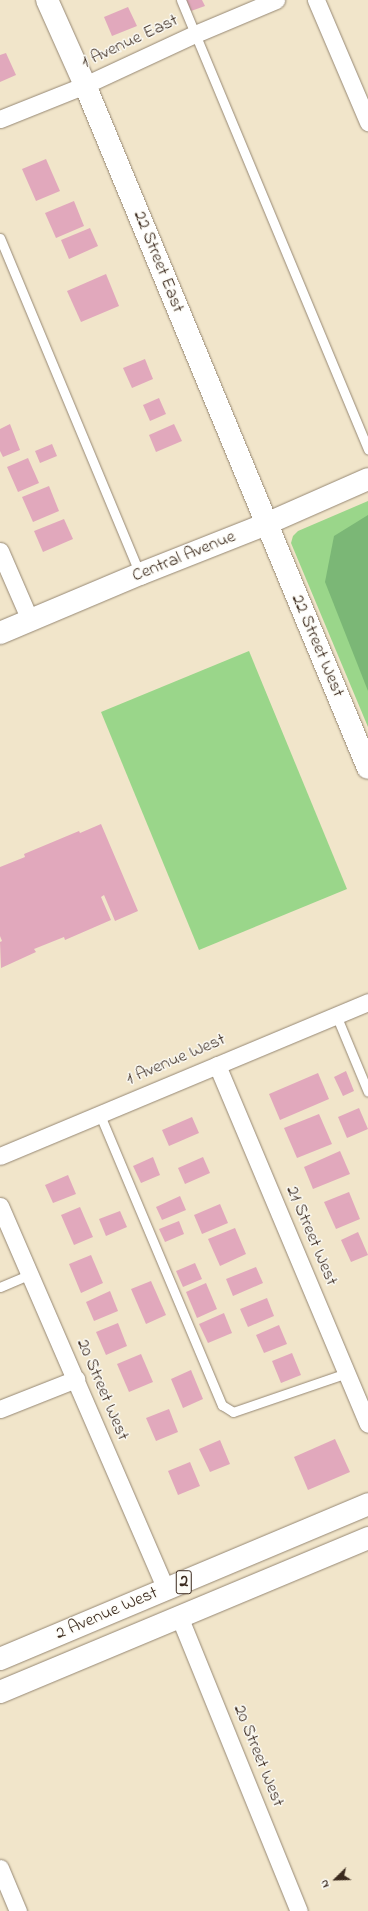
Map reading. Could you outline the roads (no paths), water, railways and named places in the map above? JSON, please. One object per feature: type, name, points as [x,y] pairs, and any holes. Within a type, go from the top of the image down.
[{"type":"main road","name":"22 Street East","points":[[47,0],[85,85],[266,524]]},
{"type":"main road","name":"Central Avenue","points":[[0,633],[140,574],[266,524],[368,479]]},
{"type":"main road","name":"22 Street West","points":[[266,524],[368,768]]},
{"type":"main road","name":"2 Avenue West","points":[[0,1659],[368,1504]]},
{"type":"main road","name":"2 Avenue West","points":[[0,1692],[368,1538]]},
{"type":"street","name":"1 Avenue East","points":[[0,119],[85,85],[195,34],[276,0]]},
{"type":"street","points":[[316,0],[368,122]]},
{"type":"street","points":[[0,551],[30,620]]},
{"type":"street","name":"1 Avenue West","points":[[0,1156],[368,1002]]},
{"type":"street","name":"21 Street West","points":[[216,1065],[368,1424]]},
{"type":"street","name":"20 Street West","points":[[0,1206],[166,1589]]},
{"type":"street","points":[[0,1410],[76,1379]]},
{"type":"street","name":"20 Street West","points":[[179,1616],[299,1911]]},
{"type":"street","points":[[0,1868],[18,1911]]},
{"type":"lane","points":[[181,0],[368,450]]},
{"type":"lane","points":[[0,238],[140,574]]},
{"type":"lane","points":[[336,1015],[368,1092]]},
{"type":"lane","points":[[100,1115],[222,1405],[233,1412],[347,1373]]},
{"type":"lane","points":[[0,1287],[30,1274]]}]
